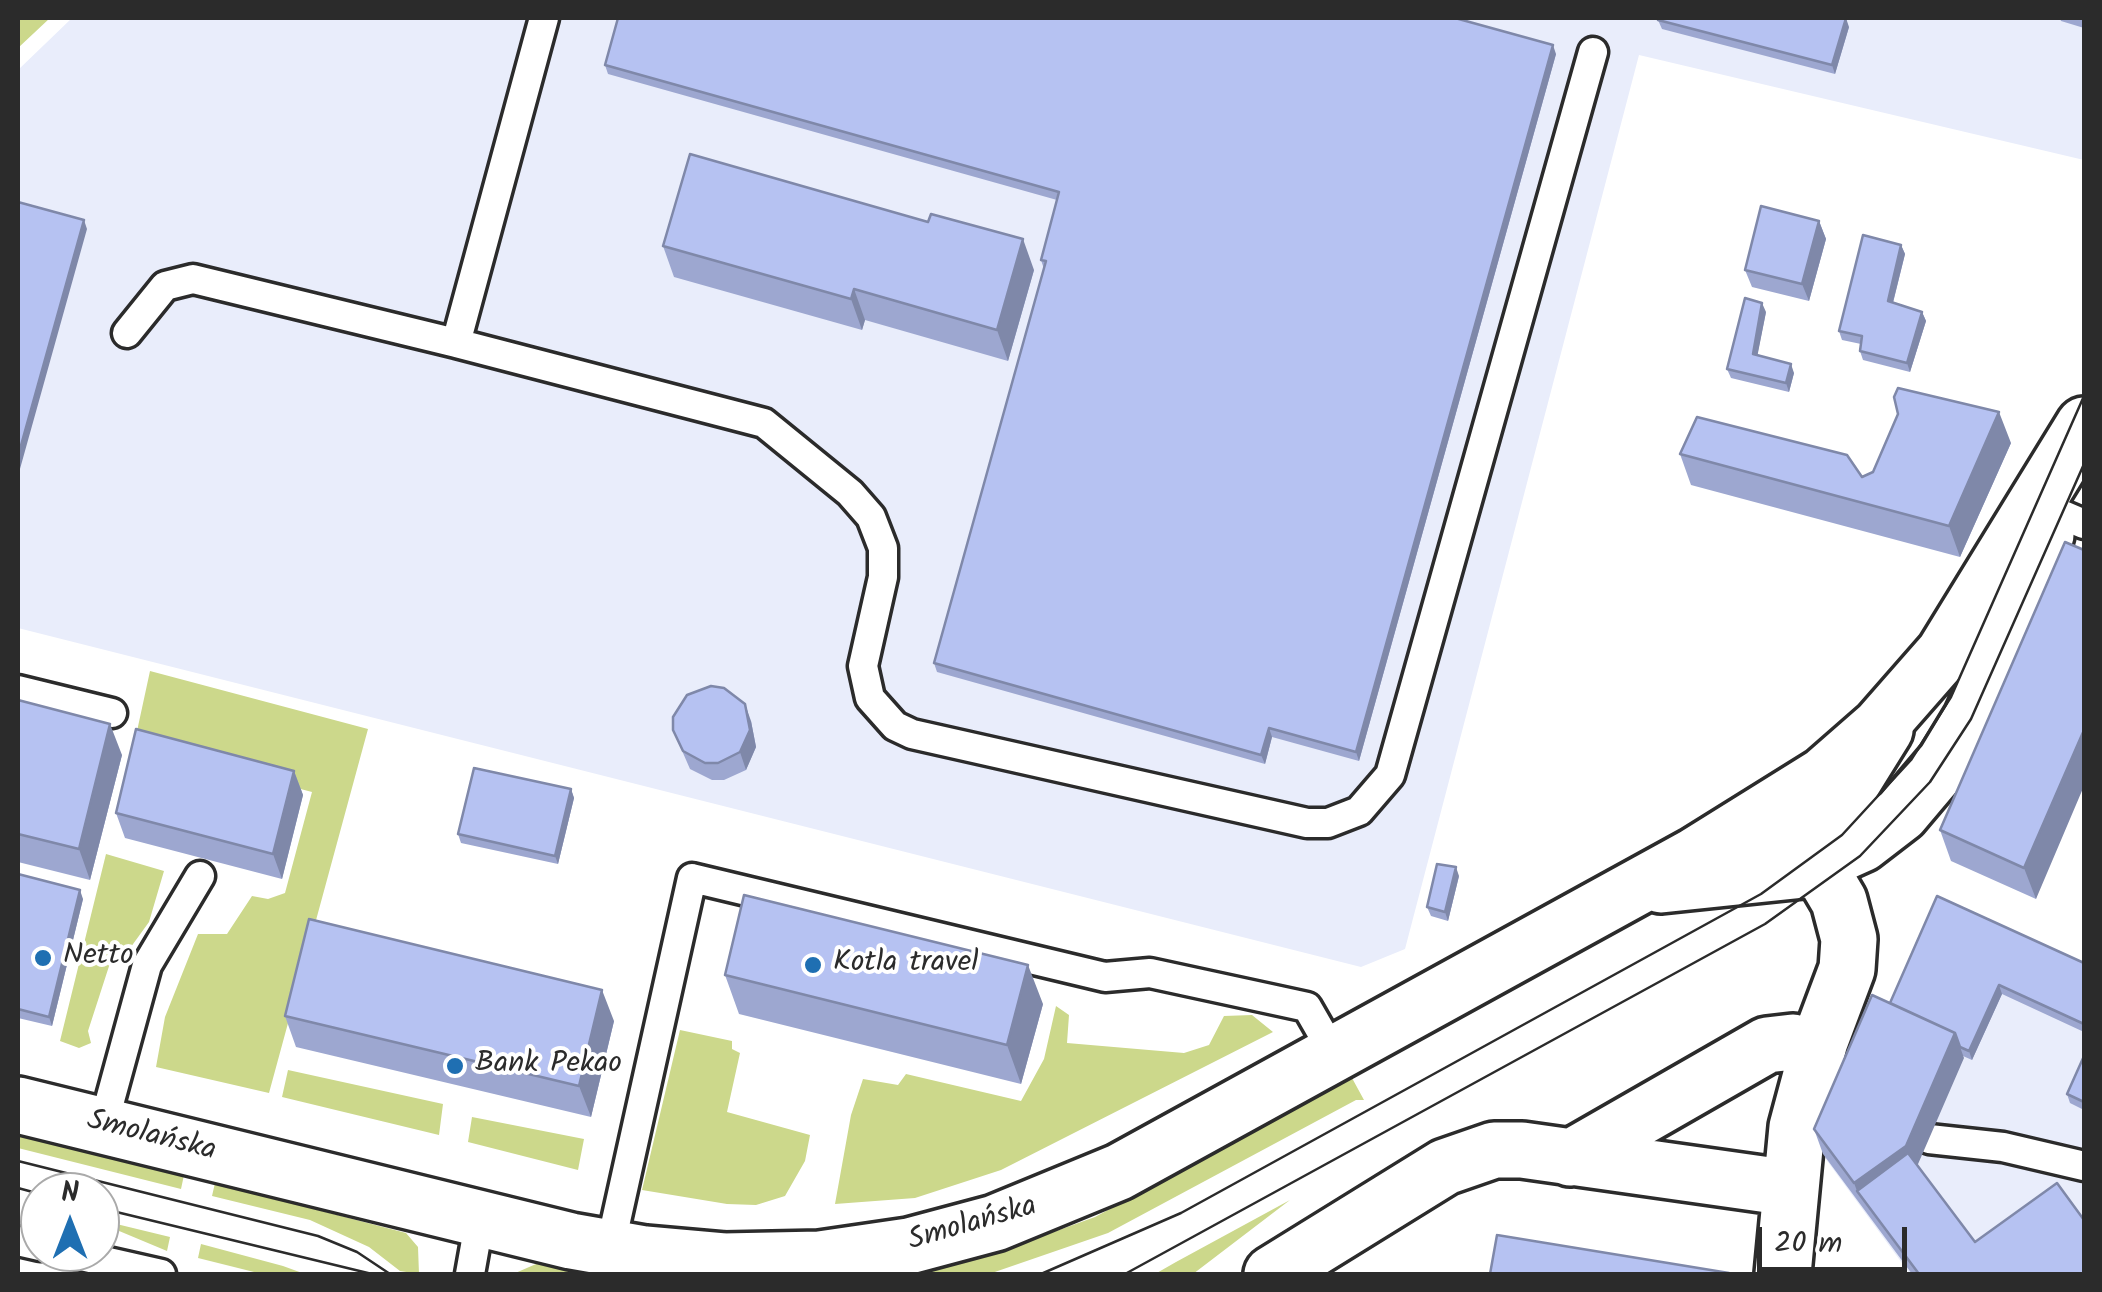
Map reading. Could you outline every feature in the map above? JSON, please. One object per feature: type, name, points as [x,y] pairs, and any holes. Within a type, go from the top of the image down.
[{"type":"street","points":[[1629,892],[1698,880],[1774,875],[1819,865],[1862,844],[1901,814],[1944,762],[1994,672],[2067,487],[2084,425]]},
{"type":"street","points":[[1819,865],[1854,777],[2067,487]]},
{"type":"street","name":"Smolańska","points":[[18,1105],[477,1231],[706,1260],[820,1259],[952,1236],[1080,1192],[1738,830],[1832,768],[1880,726],[1927,675]]},
{"type":"street","points":[[1738,830],[1770,828],[1788,832],[1806,845],[1844,916],[1850,948],[1790,1188],[1782,1274]]},
{"type":"street","points":[[1570,1158],[1768,1045],[1793,1042],[1818,1087]]},
{"type":"street","points":[[1272,1274],[1463,1158],[1508,1149],[1790,1188]]},
{"type":"lane","points":[[456,344],[544,18]]},
{"type":"lane","points":[[127,333],[165,286],[193,280],[764,424],[836,481],[871,518],[883,548],[883,577],[863,666],[870,698],[895,726],[1284,820],[1328,823],[1359,811],[1390,774],[1594,52]]},
{"type":"lane","points":[[18,690],[112,713]]},
{"type":"lane","points":[[103,1126],[147,965],[200,876]]},
{"type":"lane","points":[[610,1248],[692,878],[1105,977],[1150,973],[1308,1007],[1334,1054]]},
{"type":"lane","points":[[1928,1139],[2003,1148],[2084,1166]]},
{"type":"lane","points":[[456,1274],[477,1231]]},
{"type":"lane","points":[[470,1274],[477,1231]]},
{"type":"lane","points":[[120,1265],[160,1274]]},
{"type":"shaded area","points":[[72,18],[2084,18],[2084,160],[1639,55],[1405,949],[1361,967],[18,628],[18,70]]},
{"type":"shaded area","points":[[2084,969],[2084,1274],[1910,1274],[1822,1154],[1881,1019]]},
{"type":"green space","points":[[18,18],[50,18],[18,48]]},
{"type":"green space","points":[[150,671],[368,729],[269,1093],[156,1067],[165,1017],[198,934],[227,934],[252,896],[268,899],[285,893],[312,792],[134,745]]},
{"type":"green space","points":[[106,854],[164,871],[149,922],[128,951],[111,960],[88,1031],[91,1043],[79,1048],[60,1041]]},
{"type":"green space","points":[[1056,1006],[1069,1015],[1067,1043],[1184,1053],[1209,1045],[1224,1016],[1252,1015],[1273,1032],[1001,1170],[915,1198],[835,1204],[851,1115],[863,1079],[898,1085],[906,1074],[1021,1101],[1044,1059]]},
{"type":"green space","points":[[680,1030],[732,1041],[732,1049],[740,1053],[727,1112],[810,1135],[805,1161],[785,1196],[756,1205],[727,1204],[642,1190]]},
{"type":"green space","points":[[288,1070],[443,1104],[439,1135],[282,1097]]},
{"type":"green space","points":[[1352,1078],[1364,1100],[1356,1100],[1108,1233],[989,1274],[895,1274],[1001,1251],[1095,1217]]},
{"type":"green space","points":[[472,1117],[584,1139],[578,1170],[468,1142]]},
{"type":"green space","points":[[18,1135],[184,1175],[181,1189],[18,1148]]},
{"type":"green space","points":[[215,1183],[406,1233],[418,1247],[419,1274],[400,1271],[369,1247],[310,1220],[212,1196]]},
{"type":"green space","points":[[1290,1200],[1193,1274],[1155,1274],[1176,1262]]},
{"type":"green space","points":[[120,1225],[170,1237],[167,1251],[120,1231]]},
{"type":"green space","points":[[201,1244],[305,1274],[262,1274],[198,1258]]},
{"type":"green space","points":[[543,1261],[615,1274],[513,1274]]},
{"type":"building","points":[[618,18],[1455,18],[1553,45],[1356,752],[1269,728],[1261,755],[934,663],[1046,261],[1041,260],[1059,192],[605,65]]},
{"type":"building","points":[[1659,18],[1846,18],[1832,65]]},
{"type":"building","points":[[690,154],[928,222],[931,214],[1023,239],[997,330],[854,289],[851,299],[663,246]]},
{"type":"building","points":[[18,202],[84,220],[18,456]]},
{"type":"building","points":[[1761,206],[1819,221],[1802,284],[1745,270]]},
{"type":"building","points":[[1863,235],[1901,245],[1888,301],[1922,312],[1907,363],[1860,351],[1862,336],[1839,331]]},
{"type":"building","points":[[1745,298],[1762,303],[1753,354],[1791,364],[1786,383],[1727,369]]},
{"type":"building","points":[[1898,388],[1999,412],[1949,526],[1680,454],[1697,417],[1847,455],[1862,477],[1873,472],[1898,414],[1894,397]]},
{"type":"building","points":[[2065,542],[2084,550],[2084,730],[2024,868],[1940,830]]},
{"type":"building","points":[[711,686],[724,688],[745,704],[750,730],[740,752],[718,763],[705,763],[683,751],[673,730],[673,717],[687,695]]},
{"type":"building","points":[[18,700],[110,724],[79,849],[18,834]]},
{"type":"building","points":[[136,729],[294,771],[273,854],[116,813]]},
{"type":"building","points":[[474,768],[571,789],[555,856],[458,834]]},
{"type":"building","points":[[1437,864],[1456,867],[1445,912],[1427,907]]},
{"type":"building","name":"Netto","points":[[18,874],[80,890],[49,1017],[18,1009]]},
{"type":"building","points":[[744,895],[1028,965],[1007,1045],[725,975]]},
{"type":"building","points":[[1937,896],[2084,963],[2084,1024],[1999,985],[1969,1051],[1960,1047],[1955,1033],[1890,1003]]},
{"type":"building","points":[[309,919],[602,990],[579,1086],[285,1016]]},
{"type":"building","points":[[1872,995],[1955,1033],[1906,1146],[1854,1183],[1814,1129]]},
{"type":"building","points":[[2084,1056],[2084,1102],[2067,1094]]},
{"type":"building","points":[[1908,1153],[1975,1242],[2057,1183],[2084,1220],[2084,1274],[1919,1274],[1857,1191]]},
{"type":"building","points":[[1497,1235],[1729,1273],[1729,1274],[1490,1274]]},
{"type":"tram line","points":[[1041,1274],[1181,1213],[1761,894],[1842,835],[1911,760],[1951,697],[2084,396]]},
{"type":"tram line","points":[[1125,1274],[1765,924],[1860,856],[1930,782],[1971,719],[2084,464]]},
{"type":"tram line","points":[[18,1161],[318,1236],[357,1252],[390,1274]]},
{"type":"tram line","points":[[120,1213],[372,1274]]},
{"type":"place","name":"Netto","points":[[43,958]]},
{"type":"place","name":"Kotla travel","points":[[813,965]]},
{"type":"place","name":"Bank Pekao","points":[[455,1066]]}]
